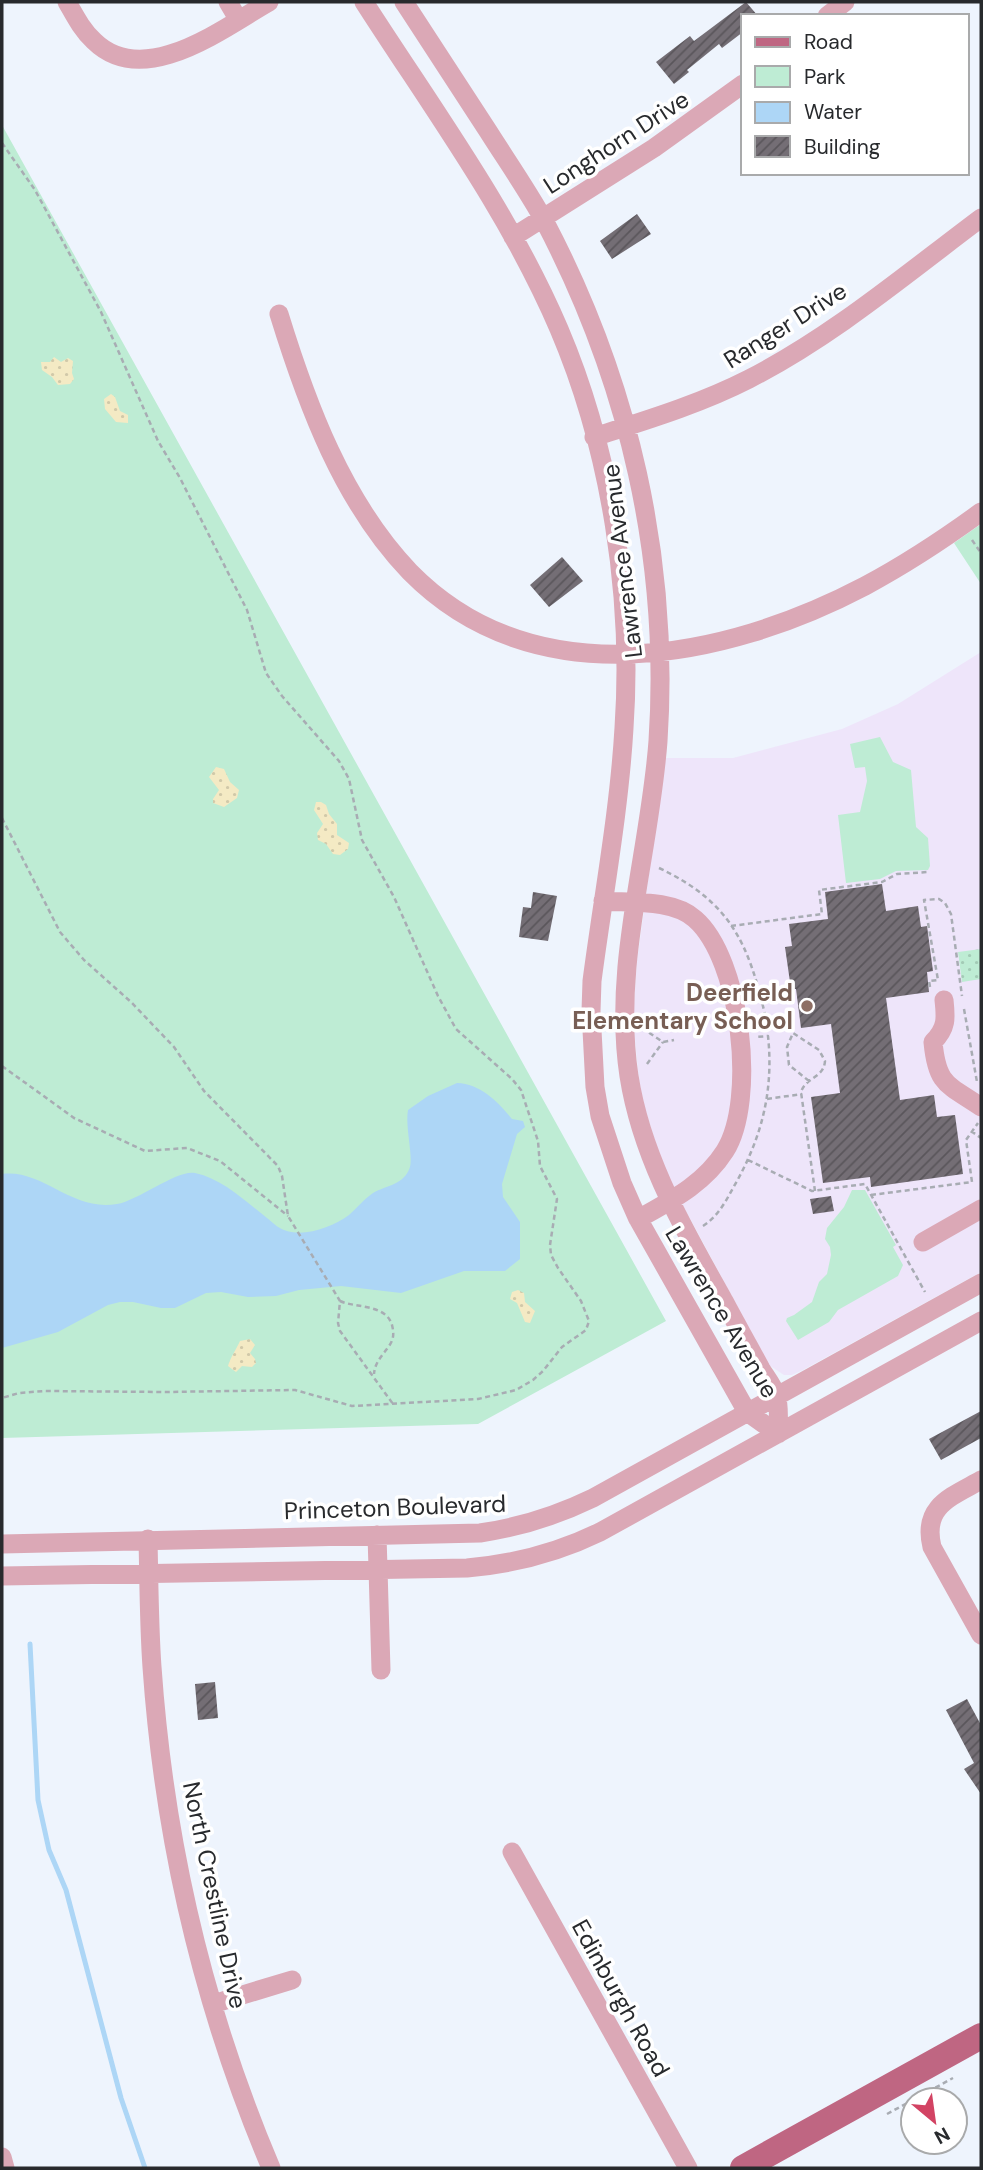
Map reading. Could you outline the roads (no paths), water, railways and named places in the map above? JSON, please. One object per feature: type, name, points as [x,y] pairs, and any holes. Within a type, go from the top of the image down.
[{"type":"main road","points":[[743,2168],[981,2036]]},
{"type":"street","points":[[67,2],[82,28],[97,44],[120,55],[146,60],[163,58],[183,50],[233,10],[269,2]]},
{"type":"street","name":"Lawrence Avenue","points":[[364,2],[513,237],[559,330],[578,380],[608,491],[623,597],[624,727],[592,981],[595,1087],[611,1150],[638,1219],[747,1412],[778,1434]]},
{"type":"street","name":"Lawrence Avenue","points":[[404,2],[543,218],[571,274],[599,342],[626,426],[645,503],[660,653],[655,775],[627,968],[626,1054],[639,1123],[653,1166],[777,1396],[778,1434]]},
{"type":"street","points":[[830,14],[845,2]]},
{"type":"street","name":"Longhorn Drive","points":[[513,237],[654,148],[741,86]]},
{"type":"street","name":"Ranger Drive","points":[[594,437],[711,397],[748,380],[839,324],[981,218]]},
{"type":"street","points":[[279,314],[297,372],[327,444],[364,513],[410,572],[435,594],[459,611],[509,636],[562,650],[624,655],[660,653],[738,637],[822,606],[863,587],[916,557],[981,512]]},
{"type":"street","points":[[603,901],[679,909],[695,919],[710,940],[725,970],[732,993],[743,1065],[741,1104],[735,1130],[725,1151],[690,1189],[638,1219]]},
{"type":"street","points":[[938,998],[947,1022],[942,1033],[933,1042],[938,1073],[949,1085],[981,1099]]},
{"type":"street","points":[[923,1242],[981,1209]]},
{"type":"street","name":"Princeton Boulevard","points":[[2,1544],[480,1533],[527,1525],[556,1516],[593,1499],[981,1283]]},
{"type":"street","points":[[2,1576],[491,1566],[550,1553],[600,1532],[981,1321]]},
{"type":"street","points":[[981,1480],[947,1499],[933,1514],[929,1535],[932,1547],[981,1635]]},
{"type":"street","points":[[377,1535],[381,1670]]},
{"type":"street","name":"North Crestline Drive","points":[[148,1539],[152,1666],[166,1797],[181,1876],[213,2004],[249,2116],[271,2168]]},
{"type":"street","name":"Edinburgh Road","points":[[512,1852],[688,2168]]},
{"type":"street","points":[[213,2004],[292,1980]]},
{"type":"street","points":[[2,2157],[5,2168]]},
{"type":"water","points":[[457,1083],[481,1090],[495,1100],[512,1119],[523,1121],[525,1127],[517,1134],[502,1184],[503,1197],[520,1222],[520,1259],[505,1271],[464,1271],[401,1293],[341,1286],[299,1290],[276,1296],[248,1297],[221,1292],[206,1293],[175,1308],[120,1302],[108,1305],[58,1332],[2,1348],[2,1174],[31,1178],[71,1197],[101,1205],[126,1201],[179,1176],[195,1173],[224,1185],[282,1229],[309,1232],[342,1219],[373,1193],[404,1178],[411,1162],[408,1110],[428,1096]]},
{"type":"waterway","points":[[30,1644],[38,1800],[49,1850],[66,1890],[121,2098],[145,2168]]},
{"type":"place","name":"Deerfield Elementary School","points":[[807,1006]]}]
